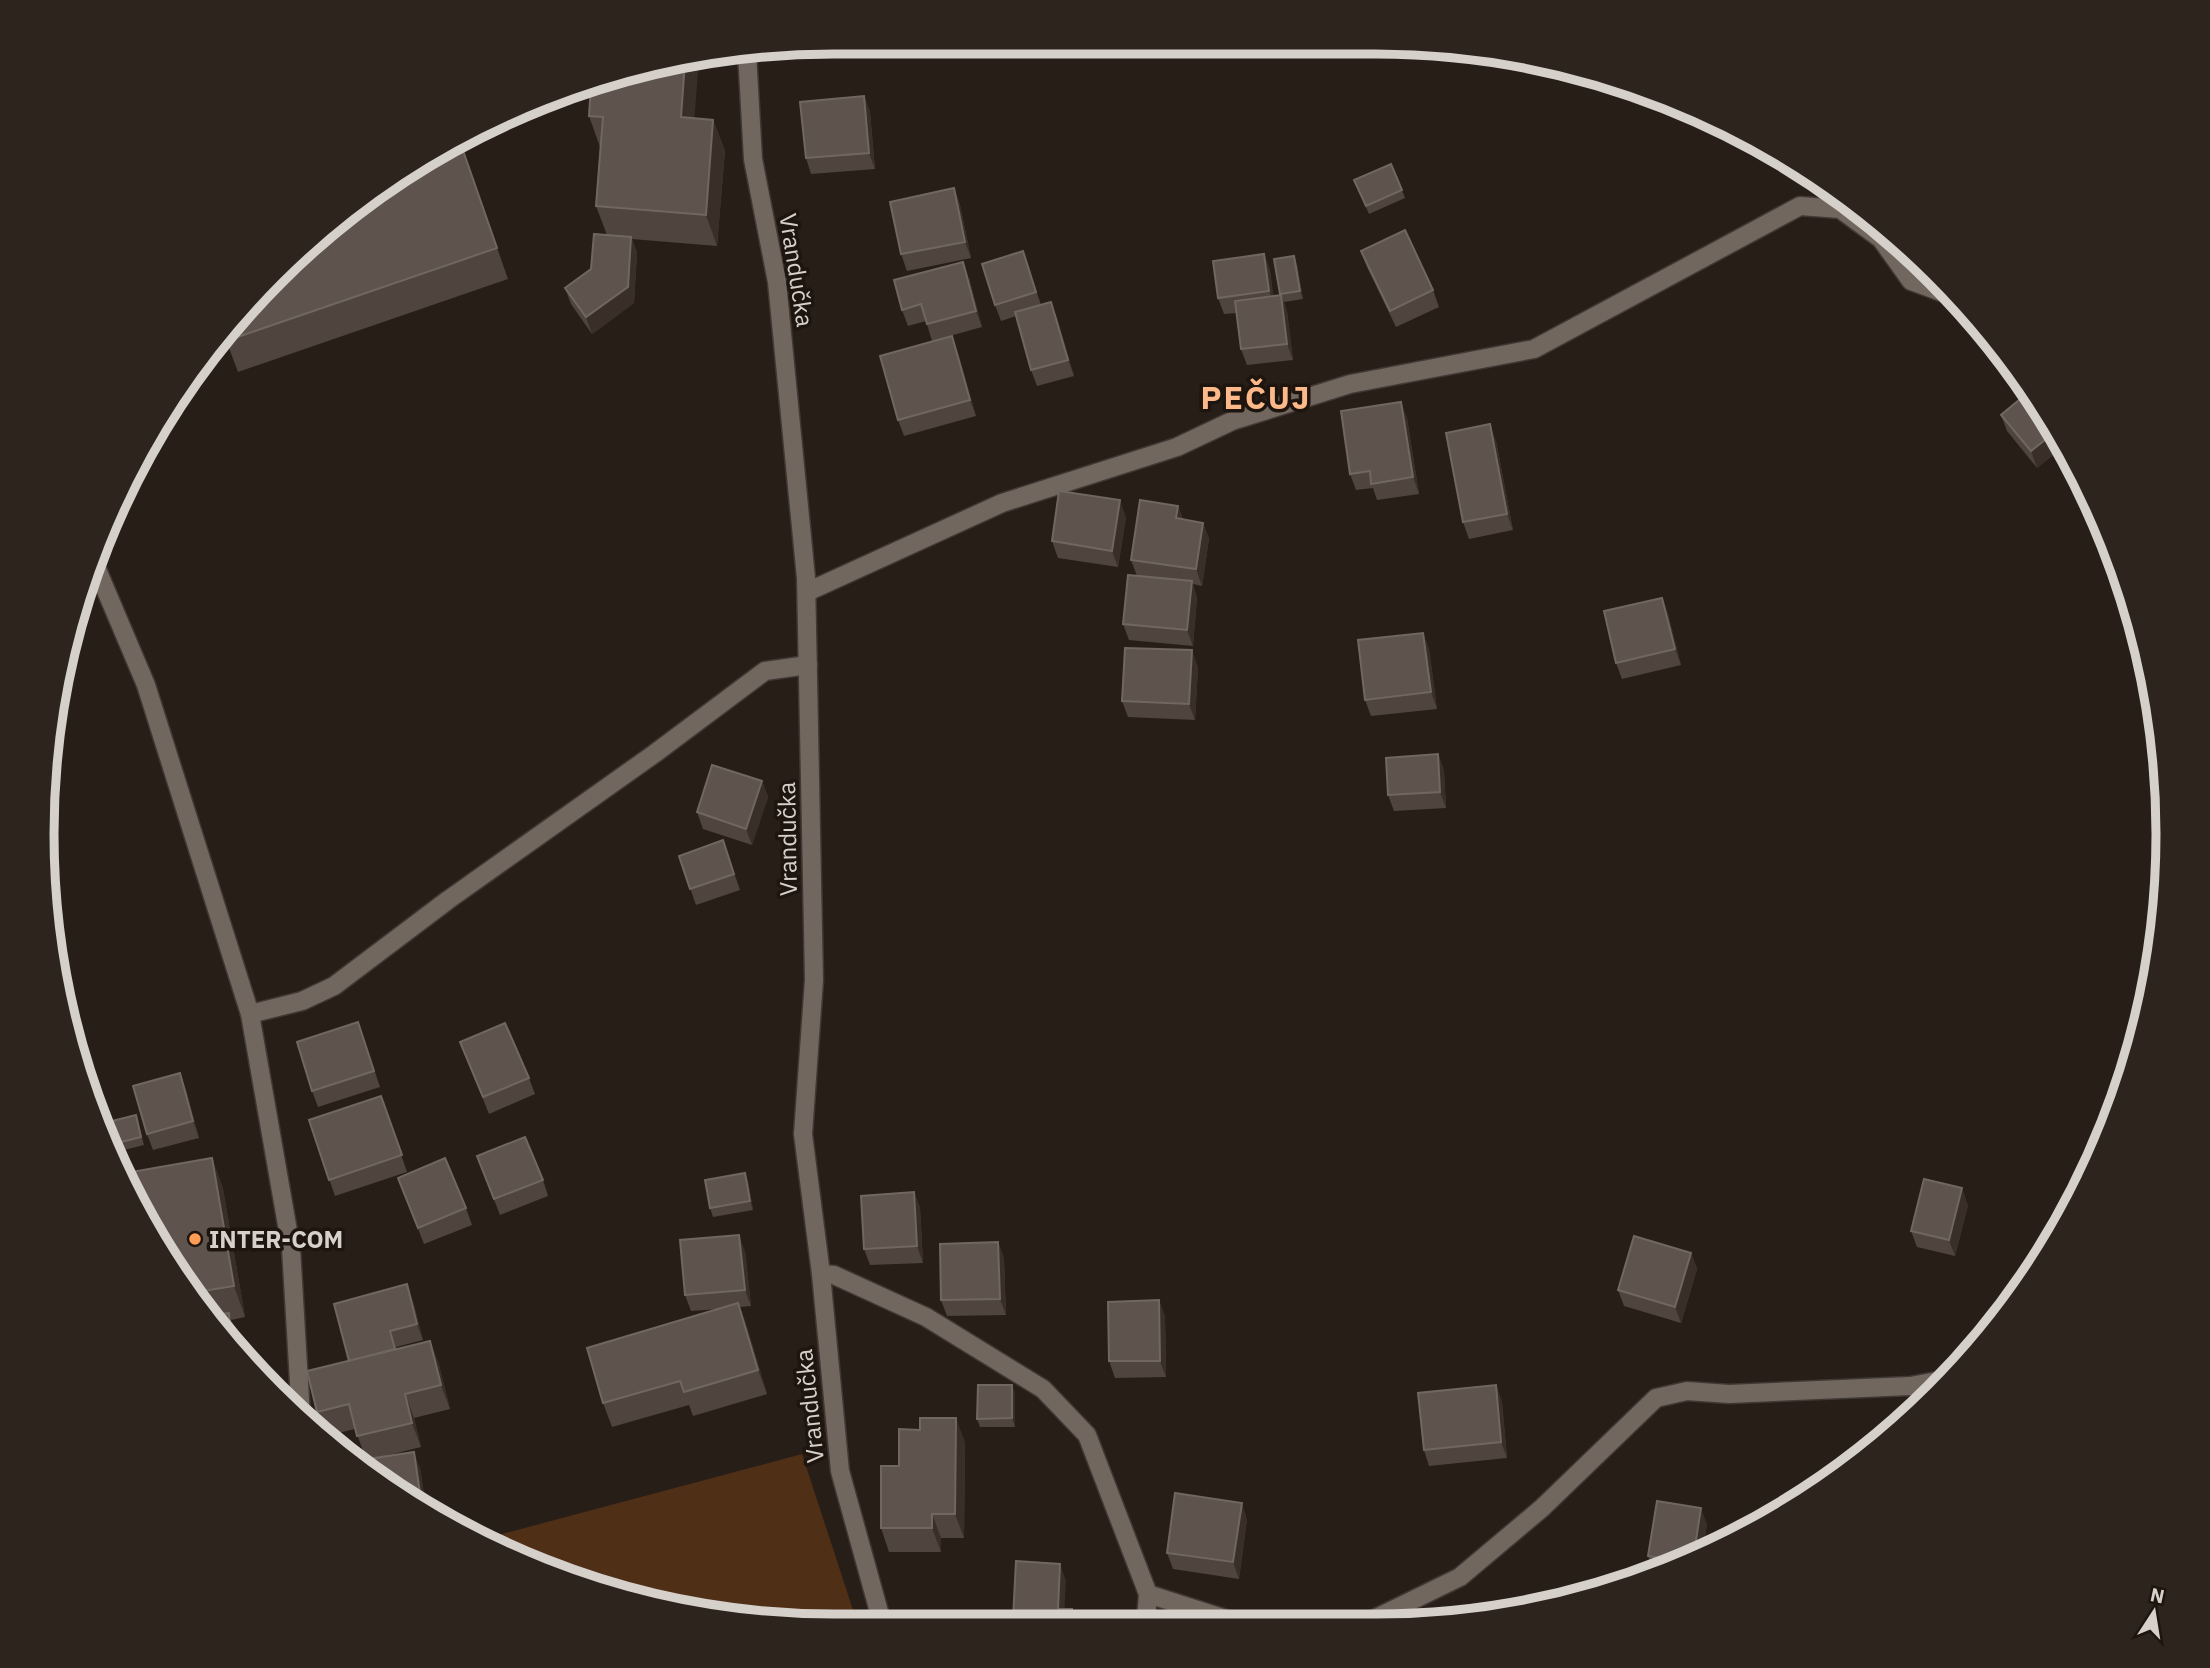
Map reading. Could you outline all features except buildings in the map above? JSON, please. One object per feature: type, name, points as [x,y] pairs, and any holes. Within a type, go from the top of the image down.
[{"type":"street","name":"Vrandučka","points":[[747,59],[753,159],[777,282],[807,592],[814,980],[803,1134],[821,1274],[840,1471],[880,1614]]},
{"type":"street","points":[[807,592],[1002,503],[1177,447],[1232,421],[1350,384],[1534,349],[1800,206],[1840,209],[1869,230]]},
{"type":"street","points":[[1884,242],[1911,281],[1933,289]]},
{"type":"street","points":[[99,574],[146,685],[250,1014],[291,1248],[299,1400]]},
{"type":"street","points":[[250,1014],[302,1002],[334,986],[448,900],[654,754],[765,671],[808,665]]},
{"type":"street","points":[[821,1274],[834,1275],[926,1317],[1043,1389],[1087,1435],[1148,1594],[1146,1614]]},
{"type":"street","points":[[1385,1614],[1460,1577],[1542,1508],[1656,1398],[1687,1391],[1729,1394],[1929,1383]]},
{"type":"street","points":[[1148,1594],[1210,1614]]},
{"type":"shaded area","points":[[802,1454],[854,1614],[783,1612],[682,1599],[583,1572],[495,1536]]},
{"type":"place","name":"INTER-COM","points":[[195,1239]]},
{"type":"district","name":"PEČUJ","points":[[1256,397]]}]
